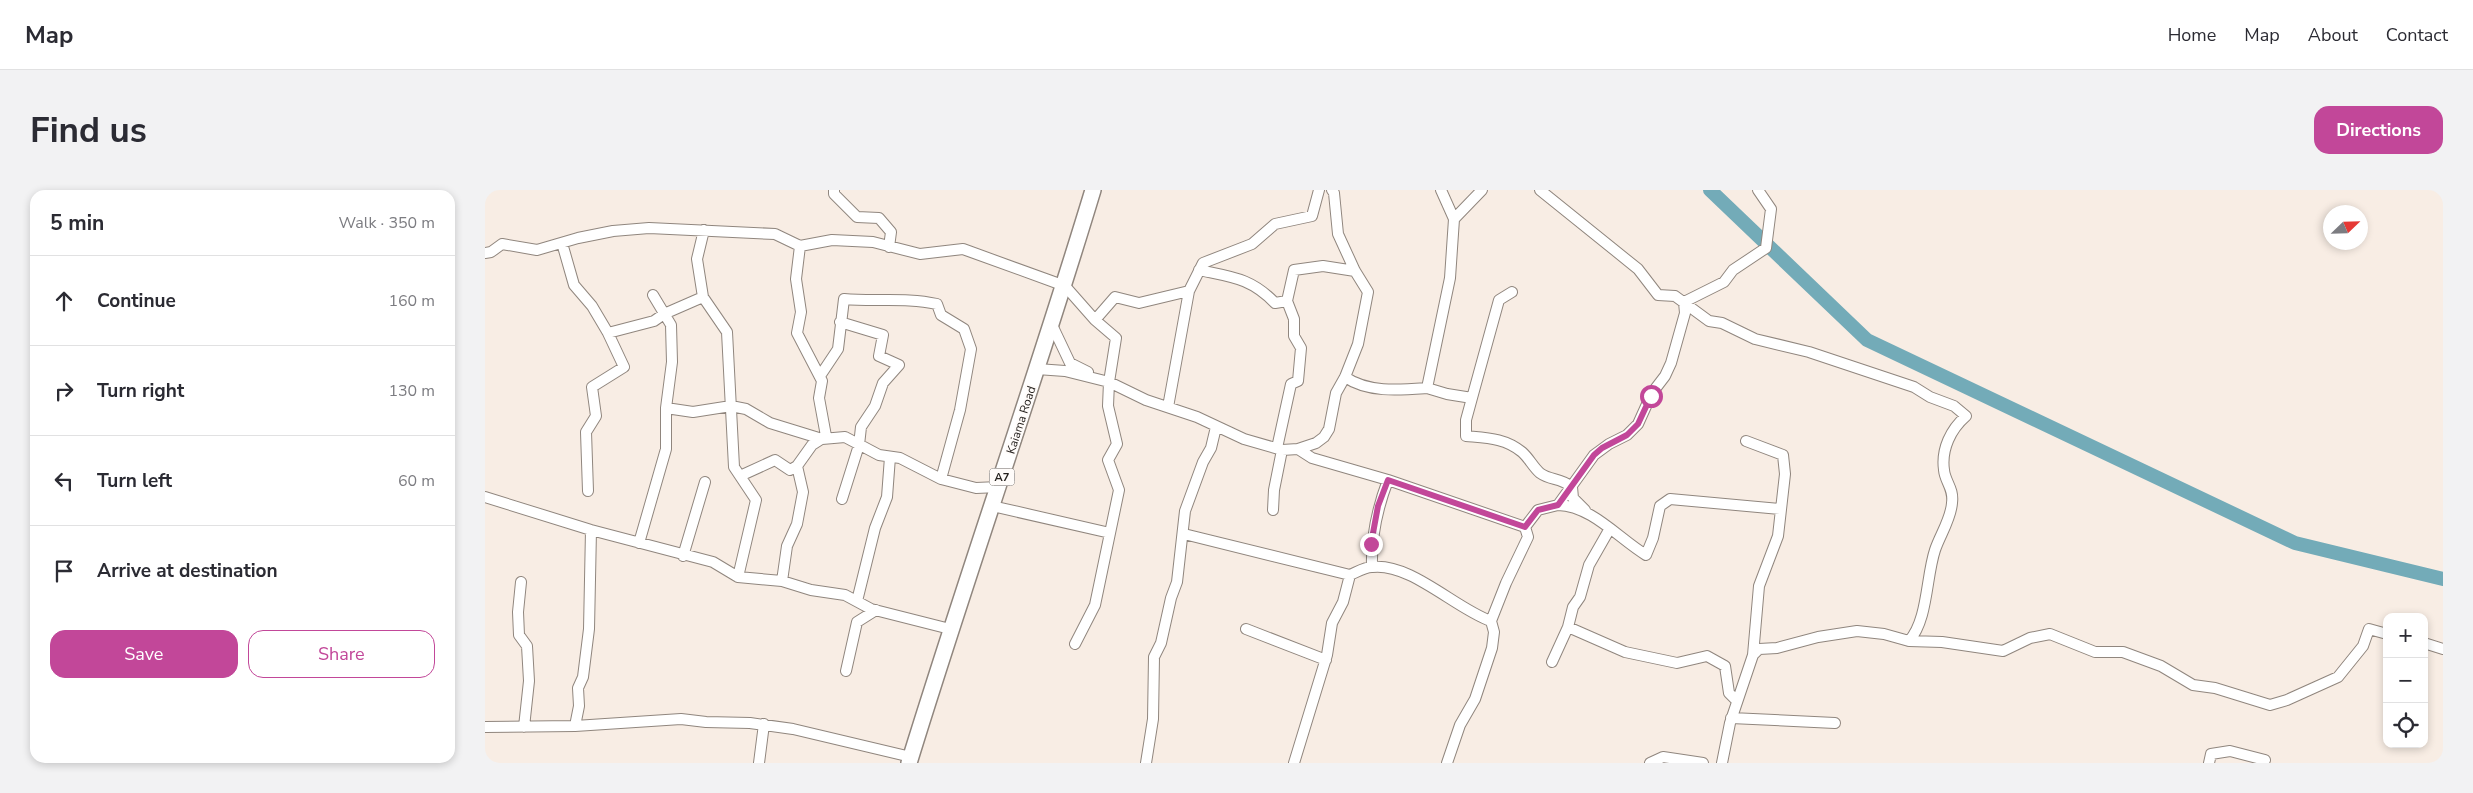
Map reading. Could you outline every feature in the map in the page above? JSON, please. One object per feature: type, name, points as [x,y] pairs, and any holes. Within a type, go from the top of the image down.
[{"type":"highway","name":"Kaiama Road","points":[[910,760],[950,629],[1065,286],[1093,190]]},
{"type":"street","points":[[834,190],[834,194],[857,217],[879,218],[891,232],[889,247]]},
{"type":"street","points":[[1168,407],[1189,291],[1203,263],[1252,244],[1275,224],[1312,216],[1319,190]]},
{"type":"street","points":[[1052,325],[1070,363],[1109,382],[1197,417],[1244,439],[1280,449],[1299,449],[1317,443],[1325,437],[1329,428],[1336,393],[1345,376],[1359,338],[1368,292],[1355,271],[1338,234],[1334,193],[1332,190]]},
{"type":"street","points":[[1427,388],[1450,278],[1454,219],[1441,190]]},
{"type":"street","points":[[1454,219],[1482,190]]},
{"type":"street","points":[[1540,190],[1638,269],[1658,295],[1675,296],[1709,321],[1722,323],[1755,339],[1809,352],[1903,382],[1930,397],[1954,406],[1966,416],[1955,425],[1948,438],[1943,471],[1952,488],[1953,504],[1931,564],[1918,632],[1909,641]]},
{"type":"street","points":[[1684,302],[1724,282],[1733,270],[1766,248],[1771,209],[1760,191]]},
{"type":"street","points":[[485,253],[491,252],[502,244],[537,250],[613,231],[640,229],[775,234],[800,246],[832,240],[873,242],[920,254],[963,249],[1065,286],[1095,320],[1115,338],[1108,406],[1117,444],[1108,460],[1119,490],[1095,605],[1075,644]]},
{"type":"street","points":[[704,230],[697,259],[703,297],[727,332],[734,467],[756,500],[738,577]]},
{"type":"street","points":[[562,243],[574,285],[592,306],[608,333],[624,367],[592,387],[596,416],[586,432],[588,491]]},
{"type":"street","points":[[740,476],[775,460],[790,470],[797,466],[812,445],[826,436],[819,398],[822,381],[797,333],[801,312],[796,279],[800,246]]},
{"type":"street","points":[[1273,510],[1274,490],[1291,384],[1298,381],[1301,348],[1294,336],[1295,319],[1287,301],[1294,270],[1323,266],[1355,271]]},
{"type":"street","points":[[1199,270],[1246,280],[1264,292],[1275,303],[1287,301]]},
{"type":"street","points":[[1095,320],[1115,297],[1139,302],[1189,291]]},
{"type":"street","points":[[1512,292],[1499,300],[1466,420],[1466,436],[1500,439],[1522,453],[1539,472],[1548,478],[1562,479],[1572,487],[1573,498],[1585,511],[1646,555],[1653,538],[1660,506],[1670,499],[1780,509]]},
{"type":"street","points":[[639,543],[666,449],[666,408],[671,362],[671,325],[653,295]]},
{"type":"street","points":[[608,333],[654,321],[703,297]]},
{"type":"street","points":[[820,376],[838,349],[844,299],[879,302],[911,298],[937,304],[941,315],[964,329],[971,350],[960,410],[941,478]]},
{"type":"street","points":[[1558,505],[1597,452],[1627,435],[1638,424],[1652,393],[1671,362],[1685,313],[1684,302]]},
{"type":"street","points":[[840,322],[883,335],[879,356],[899,366],[883,383],[875,406],[861,427],[859,444],[842,499]]},
{"type":"street","points":[[1037,369],[1065,371],[1109,382]]},
{"type":"street","points":[[1345,376],[1356,384],[1382,389],[1427,388],[1447,394],[1473,398]]},
{"type":"street","points":[[666,408],[693,412],[731,406],[746,409],[770,423],[822,439],[845,437],[879,456],[900,458],[941,478],[976,488],[999,487]]},
{"type":"street","points":[[1147,763],[1153,719],[1154,657],[1161,643],[1171,598],[1177,582],[1184,534],[1185,510],[1203,462],[1211,448],[1217,427]]},
{"type":"street","points":[[1722,763],[1731,718],[1745,684],[1748,664],[1753,654],[1759,586],[1778,536],[1785,474],[1783,455],[1746,441]]},
{"type":"street","points":[[1299,449],[1311,458],[1388,480],[1525,527]]},
{"type":"street","points":[[857,601],[875,528],[887,498],[890,457]]},
{"type":"street","points":[[782,581],[787,546],[797,524],[803,492],[797,466]]},
{"type":"street","points":[[1371,566],[1371,544],[1378,506],[1388,480]]},
{"type":"street","points":[[683,556],[705,482]]},
{"type":"street","points":[[485,497],[591,530],[683,556],[713,562],[738,577],[782,581],[811,590],[845,595],[876,610],[950,629]]},
{"type":"street","points":[[1525,527],[1538,510],[1558,505],[1585,511]]},
{"type":"street","points":[[992,506],[1110,533]]},
{"type":"street","points":[[1447,763],[1460,725],[1475,699],[1492,648],[1494,632],[1491,621],[1528,538],[1525,527]]},
{"type":"street","points":[[575,726],[579,706],[578,688],[583,677],[589,629],[591,530]]},
{"type":"street","points":[[1552,662],[1567,627],[1573,607],[1580,597],[1589,565],[1609,530]]},
{"type":"street","points":[[1184,534],[1350,575],[1371,566],[1389,568],[1424,583],[1480,617],[1491,621]]},
{"type":"street","points":[[1294,763],[1326,660],[1332,622],[1343,602],[1350,575]]},
{"type":"street","points":[[521,582],[518,612],[519,634],[527,646],[529,681],[524,727]]},
{"type":"street","points":[[847,671],[857,622],[876,610]]},
{"type":"street","points":[[1567,627],[1625,652],[1677,663],[1707,656],[1725,666],[1729,693],[1737,701]]},
{"type":"street","points":[[1246,629],[1326,660]]},
{"type":"street","points":[[1753,654],[1759,650],[1857,631],[1884,634],[1909,641],[1942,642],[2003,651],[2030,638],[2050,634],[2095,652],[2123,652],[2161,666],[2193,685],[2215,688],[2270,704],[2287,700],[2338,677],[2363,646],[2369,629],[2383,633]]},
{"type":"street","points":[[2428,644],[2443,648]]},
{"type":"street","points":[[1731,718],[1835,723]]},
{"type":"street","points":[[485,727],[575,726],[681,719],[764,724],[793,729],[910,760]]},
{"type":"street","points":[[759,763],[764,724]]},
{"type":"street","points":[[2209,763],[2211,754],[2230,751],[2265,760]]},
{"type":"street","points":[[1650,763],[1663,757],[1703,763]]},
{"type":"waterway","points":[[1710,190],[1867,340],[2295,543],[2443,579]]},
{"type":"route","points":[[1371,544],[1378,506],[1388,480],[1444,500],[1488,512],[1525,527],[1538,510],[1558,505],[1594,455],[1602,448],[1630,433],[1641,419],[1651,396]]}]
